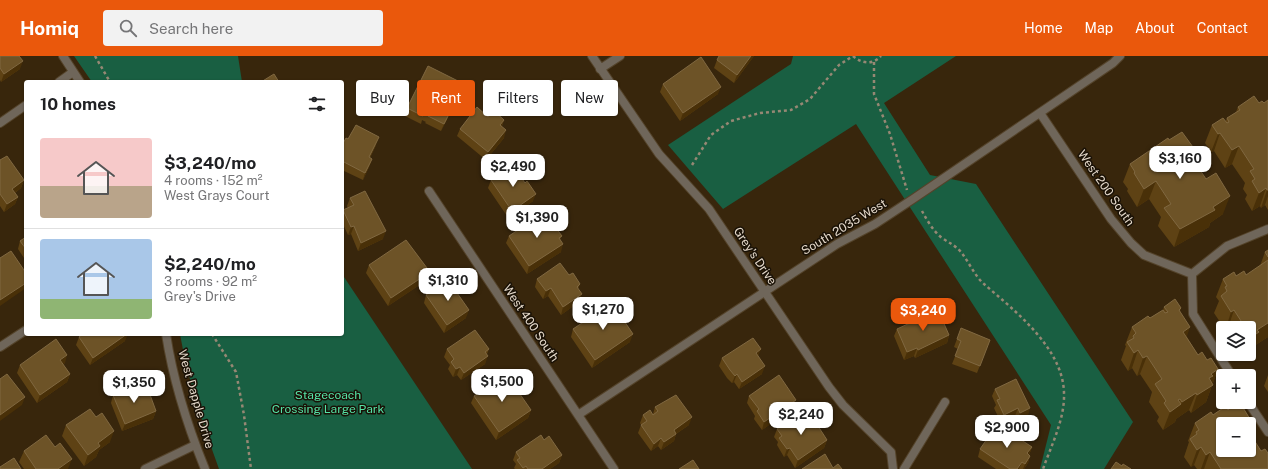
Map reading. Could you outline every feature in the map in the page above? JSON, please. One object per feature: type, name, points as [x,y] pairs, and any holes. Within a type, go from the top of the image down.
[{"type":"street","points":[[63,56],[79,80]]},
{"type":"street","name":"Grey's Drive","points":[[592,56],[658,154],[709,209],[828,387],[848,410],[891,452],[893,469]]},
{"type":"street","points":[[600,69],[620,56]]},
{"type":"street","name":"South 2035 West","points":[[578,415],[836,244],[875,224],[894,212],[1113,63],[1120,56]]},
{"type":"street","points":[[62,80],[73,72]]},
{"type":"street","points":[[0,123],[24,106]]},
{"type":"street","name":"West 200 South","points":[[1040,113],[1111,219],[1130,243],[1144,255],[1192,274]]},
{"type":"street","name":"West 400 South","points":[[429,191],[614,469]]},
{"type":"street","points":[[1228,369],[1193,314],[1192,274],[1227,246],[1268,229]]},
{"type":"street","points":[[0,347],[24,331]]},
{"type":"street","name":"West Dapple Drive","points":[[166,336],[179,390],[195,444],[205,469]]},
{"type":"street","points":[[904,469],[945,402]]},
{"type":"street","points":[[1253,409],[1268,432]]},
{"type":"street","points":[[145,469],[195,444]]},
{"type":"path","points":[[95,56],[109,80]]},
{"type":"path","points":[[692,164],[711,135],[731,121],[760,113],[791,110],[810,99],[839,65],[853,56],[863,62],[874,62],[881,56]]},
{"type":"path","points":[[874,62],[874,94],[890,134],[904,186],[907,190]]},
{"type":"path","points":[[922,211],[931,226],[942,238],[951,242],[961,252],[984,283],[1022,316],[1051,355],[1061,374],[1064,394],[1061,415],[1043,469]]},
{"type":"path","points":[[213,336],[236,372],[244,414],[251,469]]},
{"type":"green space","points":[[74,56],[238,56],[242,80],[91,80]]},
{"type":"green space","points":[[793,56],[956,56],[884,103],[930,175],[976,184],[1133,422],[1104,469],[1040,469],[1051,425],[856,124],[723,209],[668,145],[791,64]]},
{"type":"green space","name":"Stagecoach Crossing Large Park","points":[[344,277],[472,469],[219,469],[202,419],[183,351],[180,336],[344,336]]},
{"type":"building","points":[[0,56],[19,56],[23,61],[4,74],[0,68]]},
{"type":"building","points":[[719,56],[751,56],[737,75],[717,60]]},
{"type":"building","points":[[701,57],[721,87],[683,113],[663,84]]},
{"type":"building","points":[[428,66],[456,80],[421,80]]},
{"type":"building","points":[[274,74],[278,80],[264,80]]},
{"type":"building","points":[[417,88],[417,113],[409,109],[409,104]]},
{"type":"building","points":[[1254,96],[1259,103],[1262,101],[1264,103],[1268,100],[1268,190],[1266,188],[1259,193],[1252,181],[1255,179],[1250,171],[1254,169],[1239,146],[1232,150],[1220,133],[1218,134],[1212,125],[1223,118],[1227,123],[1229,122],[1227,118],[1240,110],[1238,107]]},
{"type":"building","points":[[477,107],[483,112],[483,116],[500,116],[504,120],[500,125],[506,130],[488,152],[460,129],[470,116],[475,116],[475,110]]},
{"type":"building","points":[[428,116],[448,116],[444,124]]},
{"type":"building","points":[[356,125],[379,137],[369,157],[372,159],[365,173],[344,162],[344,142],[346,138],[348,139]]},
{"type":"building","points":[[1182,132],[1198,154],[1192,158],[1206,179],[1216,173],[1230,196],[1213,207],[1215,210],[1180,229],[1164,208],[1171,204],[1156,181],[1144,189],[1130,164],[1168,138],[1169,140]]},
{"type":"building","points":[[7,156],[24,180],[12,189],[18,197],[7,204],[0,194],[0,160]]},
{"type":"building","points":[[513,165],[525,183],[527,181],[536,194],[512,211],[491,180]]},
{"type":"building","points":[[365,191],[386,231],[361,243],[354,226],[351,227],[344,212],[344,210],[354,205],[350,198]]},
{"type":"building","points":[[543,213],[547,220],[549,219],[562,236],[559,238],[563,244],[529,266],[509,236]]},
{"type":"building","points":[[24,238],[24,246],[20,241]]},
{"type":"building","points":[[406,240],[430,272],[391,298],[369,265]]},
{"type":"building","points":[[1268,250],[1268,257],[1265,252]]},
{"type":"building","points":[[11,251],[24,270],[24,284],[0,300],[0,258]]},
{"type":"building","points":[[1268,260],[1268,323],[1257,330],[1259,332],[1256,334],[1256,321],[1241,321],[1234,310],[1231,312],[1221,296],[1227,291],[1225,287],[1227,286],[1223,279],[1234,272],[1236,276],[1244,271],[1246,275]]},
{"type":"building","points":[[560,263],[569,275],[573,273],[580,284],[577,287],[582,294],[563,307],[551,288],[546,291],[537,279]]},
{"type":"building","points":[[448,280],[469,310],[447,325],[426,295]]},
{"type":"building","points":[[1175,299],[1181,308],[1179,310],[1190,327],[1183,332],[1198,355],[1202,352],[1207,360],[1211,358],[1218,369],[1211,374],[1213,376],[1209,378],[1213,385],[1182,402],[1180,399],[1178,400],[1181,404],[1170,412],[1164,403],[1166,401],[1155,384],[1162,379],[1147,356],[1143,358],[1138,350],[1134,353],[1127,342],[1134,338],[1133,336],[1136,333],[1132,327],[1148,316],[1150,318],[1163,310],[1165,313],[1168,312],[1164,307]]},
{"type":"building","points":[[612,303],[633,334],[595,360],[573,329]]},
{"type":"building","points":[[938,310],[949,335],[918,350],[917,348],[907,352],[897,329]]},
{"type":"building","points":[[961,328],[990,340],[980,366],[955,356],[961,341],[957,339]]},
{"type":"building","points":[[475,330],[489,349],[485,352],[488,356],[464,373],[460,367],[456,369],[451,362],[454,359],[447,349]]},
{"type":"building","points":[[80,336],[124,336],[93,358],[79,337]]},
{"type":"building","points":[[753,338],[761,349],[756,353],[765,366],[742,382],[737,374],[735,376],[730,370],[722,358]]},
{"type":"building","points":[[56,339],[67,355],[60,360],[70,374],[40,395],[20,365]]},
{"type":"building","points":[[7,374],[25,397],[0,415],[0,379]]},
{"type":"building","points":[[506,374],[531,410],[499,432],[474,396]]},
{"type":"building","points":[[779,375],[796,400],[764,422],[757,411],[759,409],[749,396]]},
{"type":"building","points":[[1016,379],[1030,408],[1020,413],[1018,408],[1004,415],[997,400],[1000,399],[995,389]]},
{"type":"building","points":[[139,385],[142,395],[149,392],[156,411],[125,424],[113,395]]},
{"type":"building","points":[[676,395],[692,417],[674,430],[676,434],[664,442],[661,438],[654,444],[641,425],[647,421],[643,415],[650,410],[653,415],[658,411],[655,407]]},
{"type":"building","points":[[90,409],[96,417],[102,413],[114,431],[98,443],[100,446],[88,455],[66,425]]},
{"type":"building","points":[[1222,409],[1244,409],[1249,417],[1216,417],[1216,457],[1256,457],[1256,443],[1261,451],[1265,449],[1268,453],[1268,469],[1221,469],[1210,452],[1206,455],[1201,447],[1197,450],[1190,439],[1197,434],[1196,432],[1199,430],[1195,423],[1211,412],[1213,415]]},
{"type":"building","points":[[801,414],[805,420],[809,418],[815,428],[818,426],[827,440],[798,460],[790,448],[787,449],[779,438],[782,436],[777,429]]},
{"type":"building","points":[[1003,428],[1032,447],[1027,453],[1030,456],[1025,464],[1022,462],[1017,469],[1010,469],[980,449],[994,429],[1000,433]]},
{"type":"building","points":[[46,435],[55,447],[60,443],[72,459],[58,469],[36,469],[24,451]]},
{"type":"building","points":[[541,435],[544,440],[549,436],[562,455],[542,469],[528,469],[526,466],[523,468],[517,460],[520,458],[516,452]]},
{"type":"building","points":[[825,454],[833,468],[838,464],[842,469],[802,469]]},
{"type":"building","points":[[14,458],[21,469],[0,469],[0,467]]},
{"type":"building","points":[[693,460],[699,469],[679,469]]},
{"type":"building","points":[[1116,462],[1122,466],[1123,464],[1131,469],[1111,469]]}]
